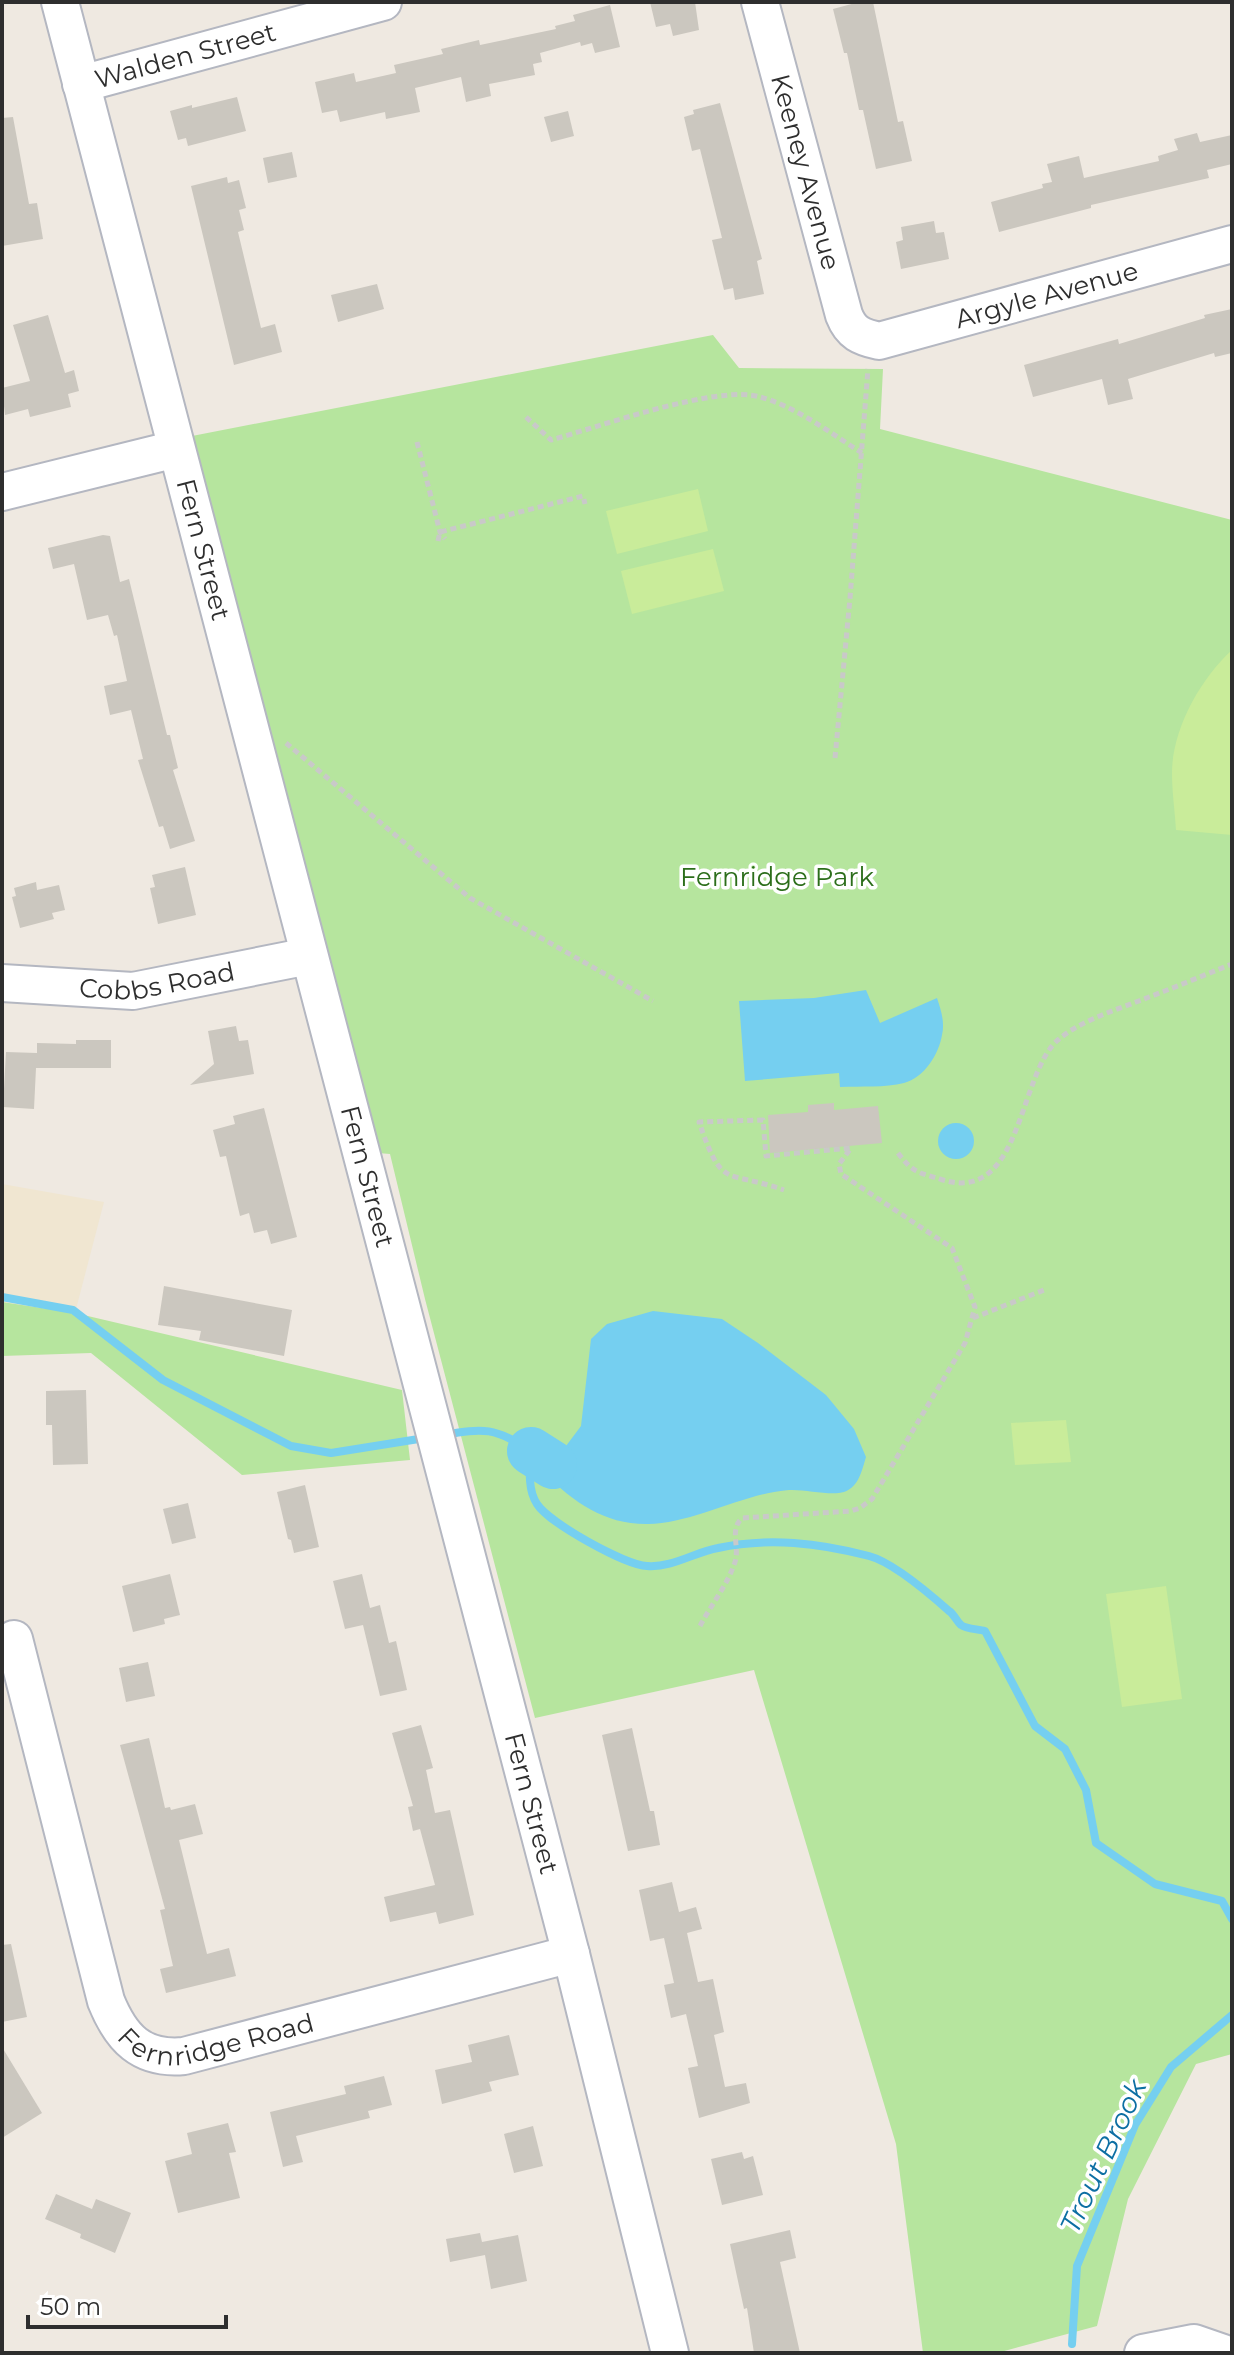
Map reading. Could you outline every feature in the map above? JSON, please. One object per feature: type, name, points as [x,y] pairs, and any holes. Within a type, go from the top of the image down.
[{"type":"street","name":"Fern Street","points":[[60,2],[571,1954],[670,2353]]},
{"type":"street","name":"Walden Street","points":[[81,84],[383,2]]},
{"type":"street","name":"Keeney Avenue","points":[[760,2],[844,315],[865,350]]},
{"type":"street","name":"Argyle Avenue","points":[[865,350],[879,341],[1232,244]]},
{"type":"street","points":[[2,492],[176,449]]},
{"type":"street","name":"Cobbs Road","points":[[2,983],[133,991],[309,956]]},
{"type":"street","name":"Fernridge Road","points":[[14,1639],[106,2001],[118,2028],[146,2052],[164,2057],[196,2053],[571,1954]]},
{"type":"street","points":[[1143,2353],[1194,2343],[1223,2353]]},
{"type":"path","points":[[835,758],[862,453],[865,350]]},
{"type":"path","points":[[526,417],[551,440],[708,397],[737,393],[761,397],[808,419],[862,453]]},
{"type":"path","points":[[417,442],[442,540]]},
{"type":"path","points":[[440,532],[583,496],[585,504]]},
{"type":"path","points":[[278,736],[470,898],[653,1001]]},
{"type":"path","points":[[898,1153],[912,1171],[953,1183],[969,1181],[985,1174],[1008,1149],[1042,1062],[1057,1040],[1088,1021],[1232,964]]},
{"type":"path","points":[[700,1626],[737,1560],[735,1530],[742,1518],[851,1511],[872,1499],[965,1343],[973,1318],[975,1307],[952,1248],[841,1174],[839,1164],[851,1148],[766,1156],[763,1120],[699,1122],[710,1155],[722,1172],[784,1190]]},
{"type":"path","points":[[973,1318],[1044,1290]]},
{"type":"shaded area","points":[[2,1184],[104,1202],[75,1313],[2,1302]]},
{"type":"green space","name":"Fernridge Park","points":[[713,335],[739,368],[883,369],[880,429],[1232,520],[1232,2054],[1196,2064],[1128,2199],[1097,2326],[997,2353],[923,2353],[896,2144],[754,1670],[535,1718],[390,1154],[378,1153],[192,436]]},
{"type":"green space","points":[[698,489],[708,531],[617,554],[606,511]]},
{"type":"green space","points":[[713,549],[724,591],[632,614],[621,571]]},
{"type":"green space","points":[[1232,650],[1232,835],[1176,830],[1172,773],[1177,740],[1199,690]]},
{"type":"green space","points":[[2,1302],[75,1313],[402,1390],[410,1460],[242,1475],[91,1353],[2,1356]]},
{"type":"green space","points":[[1066,1420],[1071,1462],[1015,1465],[1011,1423]]},
{"type":"green space","points":[[1166,1586],[1182,1699],[1122,1707],[1106,1594]]},
{"type":"water","points":[[866,990],[880,1023],[937,998],[943,1030],[934,1057],[918,1076],[889,1086],[840,1087],[839,1073],[745,1081],[739,1001],[814,998]]},
{"type":"water","points":[[956,1123],[969,1128],[974,1141],[969,1154],[956,1159],[943,1154],[938,1141],[943,1128]]},
{"type":"water","points":[[653,1311],[722,1319],[826,1395],[854,1429],[866,1457],[853,1486],[838,1493],[772,1492],[681,1520],[646,1524],[603,1516],[556,1484],[545,1474],[581,1426],[591,1339],[607,1324]]},
{"type":"building","points":[[650,2],[695,2],[699,30],[673,36],[670,24],[656,27]]},
{"type":"building","points":[[859,2],[873,2],[898,122],[903,121],[912,161],[876,169],[863,110],[859,110],[847,53],[844,53],[833,9]]},
{"type":"building","points":[[610,5],[620,47],[595,53],[592,43],[581,46],[580,42],[540,53],[542,62],[533,64],[535,75],[489,84],[491,96],[466,102],[461,77],[415,88],[420,112],[386,119],[385,112],[340,122],[337,110],[322,113],[315,82],[354,73],[356,82],[396,73],[394,65],[443,54],[441,49],[479,40],[480,45],[556,29],[555,26],[575,21],[573,15]]},
{"type":"building","points":[[237,97],[246,131],[188,146],[186,138],[178,140],[170,111]]},
{"type":"building","points":[[720,103],[762,259],[757,261],[764,294],[735,300],[733,288],[724,290],[712,240],[722,238],[700,149],[692,151],[684,117],[694,114],[693,110]]},
{"type":"building","points":[[568,111],[574,136],[551,142],[544,117]]},
{"type":"building","points":[[13,117],[29,204],[37,203],[43,239],[2,246],[2,118]]},
{"type":"building","points":[[1197,133],[1200,142],[1232,135],[1232,164],[1207,170],[1209,178],[1091,205],[1091,208],[999,232],[991,202],[1043,188],[1042,184],[1052,182],[1047,164],[1079,156],[1084,178],[1159,161],[1158,156],[1178,150],[1174,139]]},
{"type":"building","points":[[292,152],[297,177],[268,183],[263,158]]},
{"type":"building","points":[[227,177],[228,183],[239,180],[246,208],[239,210],[244,230],[238,232],[261,328],[275,324],[282,352],[234,365],[191,186]]},
{"type":"building","points":[[934,221],[936,233],[944,232],[949,259],[901,269],[896,242],[903,240],[901,227]]},
{"type":"building","points":[[377,284],[384,309],[338,322],[331,295]]},
{"type":"building","points":[[1232,309],[1232,353],[1215,357],[1214,353],[1128,379],[1133,399],[1108,405],[1102,379],[1033,397],[1024,365],[1118,339],[1119,344],[1205,318],[1204,315]]},
{"type":"building","points":[[48,315],[65,373],[74,370],[79,391],[68,394],[71,407],[30,417],[28,409],[5,415],[2,388],[30,381],[13,325]]},
{"type":"building","points":[[110,536],[120,582],[129,579],[178,768],[173,770],[195,841],[170,849],[163,826],[159,827],[138,760],[143,759],[131,710],[110,715],[104,686],[127,681],[117,635],[114,636],[108,615],[87,620],[74,564],[53,569],[48,548]]},
{"type":"building","points":[[185,867],[196,915],[158,924],[150,888],[155,887],[152,875]]},
{"type":"building","points":[[36,882],[37,890],[59,885],[65,910],[52,913],[54,919],[20,928],[12,897],[16,896],[14,888]]},
{"type":"building","points":[[236,1026],[239,1041],[248,1040],[254,1074],[190,1085],[214,1064],[208,1031]]},
{"type":"building","points":[[76,1040],[111,1040],[111,1068],[36,1068],[34,1109],[3,1107],[6,1052],[37,1053],[37,1043],[76,1044]]},
{"type":"building","points":[[834,1103],[834,1110],[878,1106],[882,1143],[770,1153],[768,1115],[808,1112],[808,1105]]},
{"type":"building","points":[[264,1108],[297,1237],[271,1244],[267,1230],[254,1233],[249,1213],[240,1216],[226,1156],[220,1157],[213,1130],[235,1124],[233,1116]]},
{"type":"building","points":[[164,1286],[292,1310],[284,1356],[199,1340],[201,1331],[158,1325]]},
{"type":"building","points":[[86,1390],[88,1464],[53,1465],[52,1425],[46,1425],[46,1391]]},
{"type":"building","points":[[305,1485],[319,1547],[294,1553],[277,1492]]},
{"type":"building","points":[[188,1503],[196,1538],[172,1544],[163,1509]]},
{"type":"building","points":[[170,1574],[180,1615],[164,1619],[165,1624],[133,1632],[122,1586]]},
{"type":"building","points":[[362,1574],[370,1608],[380,1605],[389,1643],[396,1641],[407,1690],[380,1696],[363,1625],[345,1629],[333,1581]]},
{"type":"building","points":[[148,1662],[155,1696],[126,1702],[119,1668]]},
{"type":"building","points":[[421,1725],[433,1768],[426,1770],[435,1813],[450,1810],[474,1915],[439,1924],[436,1912],[390,1922],[384,1897],[435,1885],[420,1829],[413,1831],[408,1807],[413,1806],[392,1733]]},
{"type":"building","points":[[632,1728],[660,1845],[628,1851],[602,1735]]},
{"type":"building","points":[[149,1738],[165,1808],[170,1807],[171,1810],[195,1804],[203,1834],[179,1840],[207,1954],[229,1948],[236,1976],[166,1993],[160,1969],[173,1966],[160,1910],[165,1909],[120,1745]]},
{"type":"building","points":[[672,1882],[679,1912],[696,1907],[702,1929],[687,1933],[698,1982],[713,1979],[724,2032],[714,2035],[725,2087],[746,2083],[750,2103],[699,2118],[688,2068],[698,2066],[686,2014],[671,2018],[664,1985],[674,1983],[664,1938],[650,1941],[639,1890]]},
{"type":"building","points":[[11,1944],[27,2017],[2,2022],[2,1945]]},
{"type":"building","points":[[509,2035],[519,2075],[489,2082],[492,2091],[442,2104],[435,2070],[472,2062],[468,2045]]},
{"type":"building","points":[[2,2047],[42,2113],[2,2138]]},
{"type":"building","points":[[384,2076],[392,2105],[368,2111],[370,2118],[296,2136],[303,2162],[283,2167],[270,2112],[346,2094],[344,2086]]},
{"type":"building","points":[[228,2123],[236,2152],[229,2153],[240,2198],[178,2213],[165,2161],[192,2154],[187,2133]]},
{"type":"building","points":[[533,2126],[543,2166],[514,2173],[504,2134]]},
{"type":"building","points":[[742,2152],[744,2159],[753,2156],[763,2195],[722,2205],[711,2159]]},
{"type":"building","points":[[56,2194],[92,2209],[96,2199],[131,2213],[115,2253],[45,2219]]},
{"type":"building","points":[[790,2230],[796,2258],[780,2262],[800,2353],[754,2353],[747,2308],[744,2309],[730,2244]]},
{"type":"building","points":[[480,2233],[482,2242],[518,2235],[527,2281],[491,2289],[485,2255],[450,2262],[446,2239]]},
{"type":"waterway","name":"Trout Brook","points":[[2,1297],[73,1310],[163,1380],[291,1446],[331,1453],[425,1438]]},
{"type":"waterway","name":"Trout Brook","points":[[443,1435],[489,1431],[508,1437],[531,1451],[532,1492],[544,1512],[588,1542],[636,1564],[665,1565],[718,1548],[775,1542],[831,1548],[869,1556],[889,1565],[932,1596],[961,1625],[985,1631],[1035,1726],[1065,1749],[1086,1790],[1096,1843],[1155,1884],[1222,1901],[1232,1919]]},
{"type":"waterway","points":[[531,1451],[553,1465]]},
{"type":"waterway","name":"Trout Brook","points":[[1072,2344],[1077,2266],[1135,2125],[1171,2067],[1232,2015]]}]
